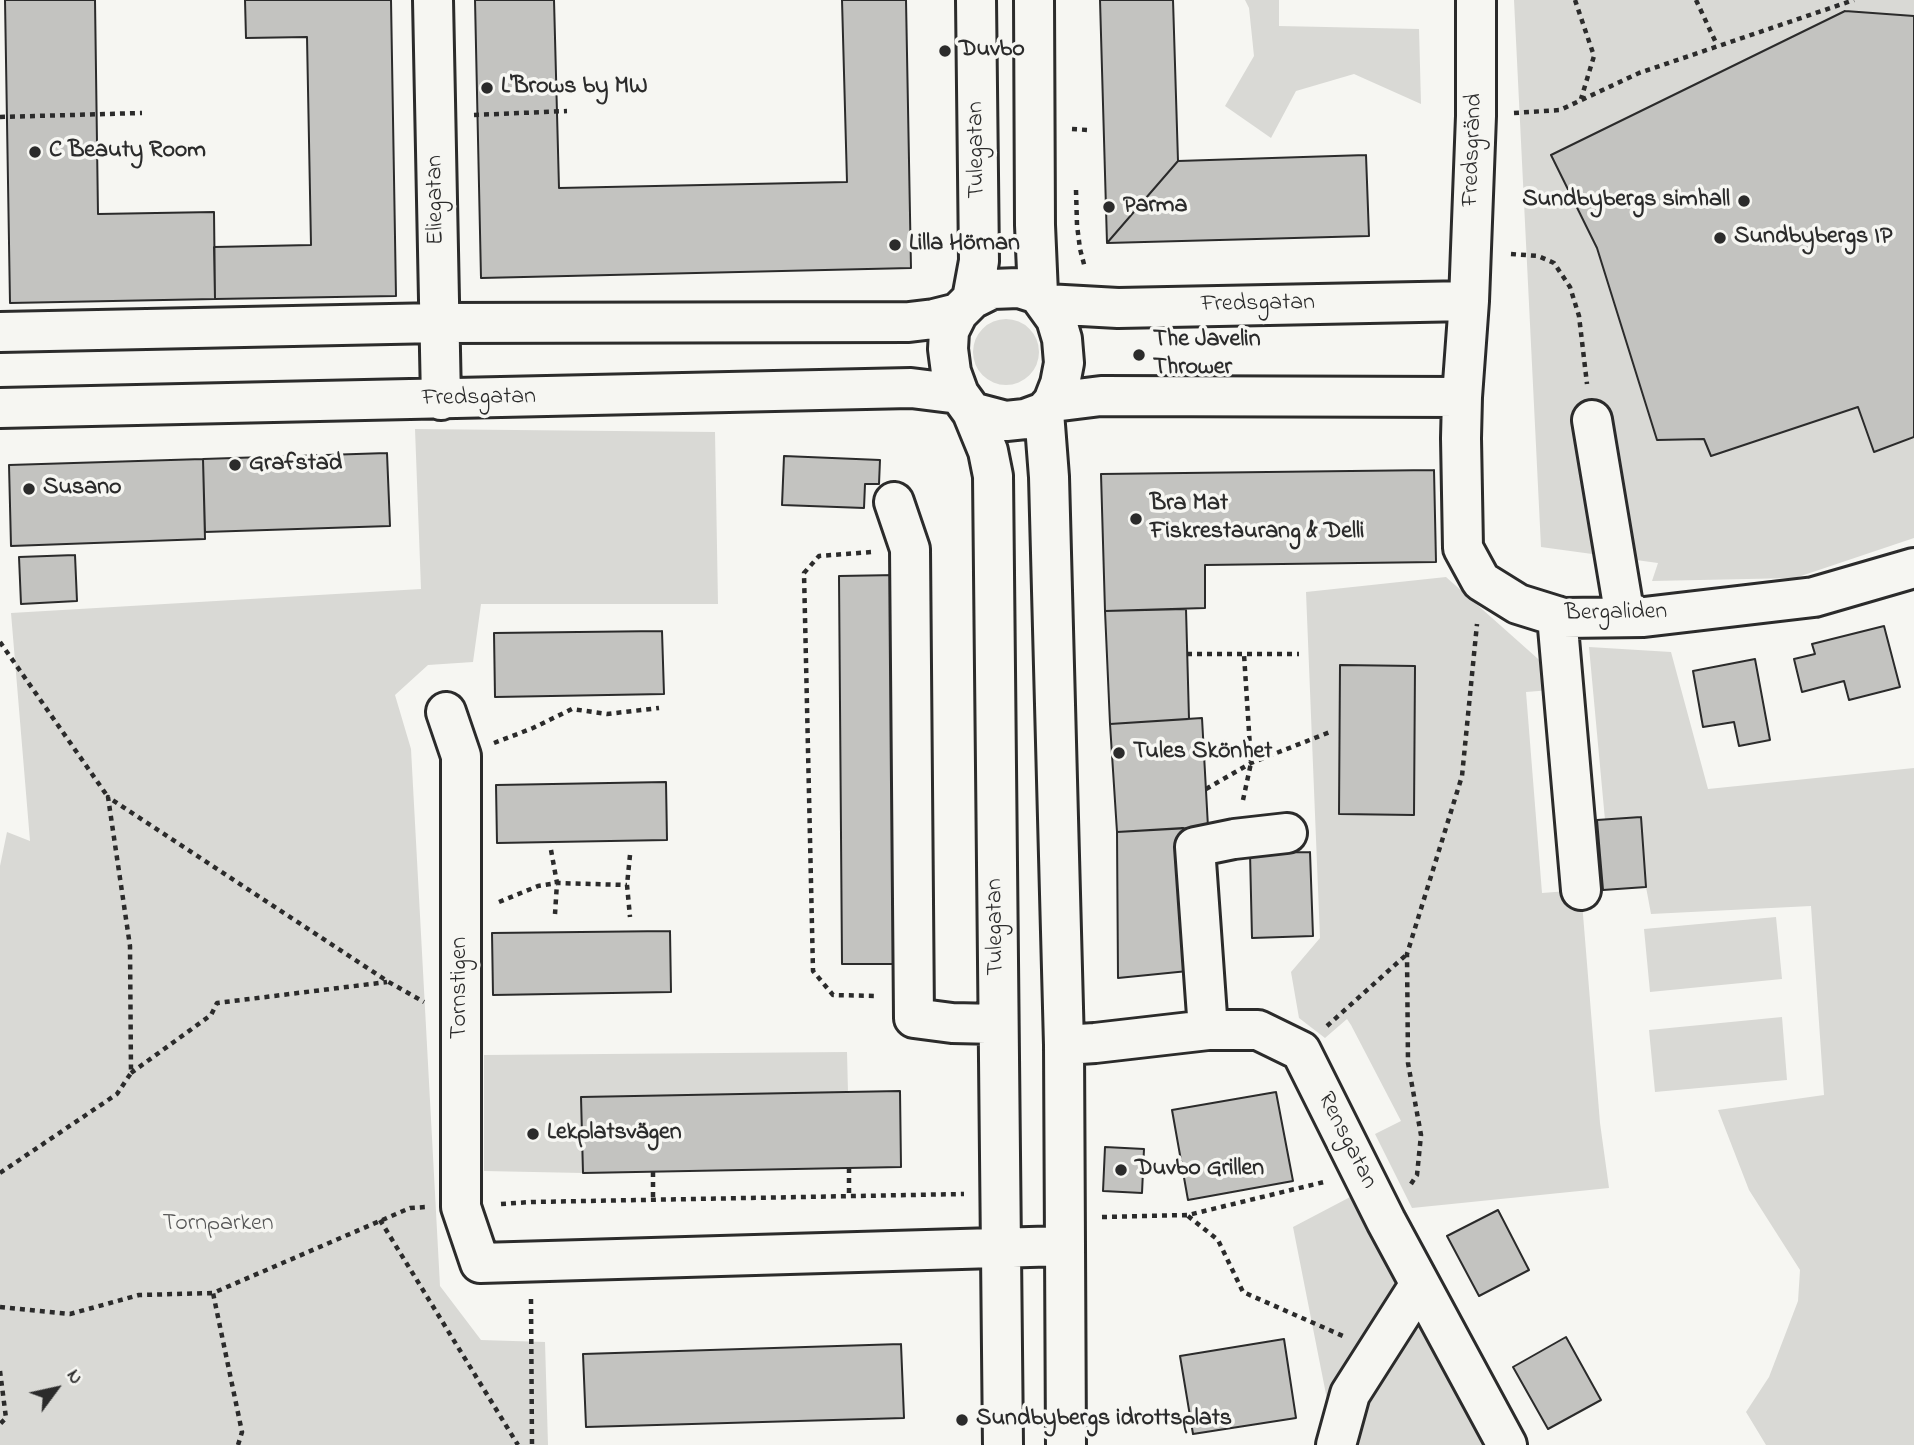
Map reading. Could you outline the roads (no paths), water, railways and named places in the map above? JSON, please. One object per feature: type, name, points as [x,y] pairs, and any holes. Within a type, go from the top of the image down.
[{"type":"street","name":"Eliegatan","points":[[433,0],[441,400]]},
{"type":"street","name":"Tulegatan","points":[[976,0],[979,261],[965,306],[949,331],[948,349],[951,372],[988,451],[993,477],[1003,1445]]},
{"type":"street","points":[[1034,0],[1035,225],[1042,299]]},
{"type":"street","name":"Fredsgränd","points":[[1469,301],[1476,116],[1476,0]]},
{"type":"street","points":[[0,332],[439,323],[909,322],[934,319],[965,306],[992,289],[1019,288],[1042,299],[1056,319],[1062,339],[1064,363],[1060,384],[1048,407],[1064,1045],[1066,1445]]},
{"type":"street","name":"Fredsgatan","points":[[1042,299],[1097,307],[1136,308],[1469,301]]},
{"type":"street","name":"Bergaliden","points":[[1469,301],[1462,397],[1463,548],[1481,581],[1518,604],[1563,618],[1657,615],[1814,597],[1914,568]]},
{"type":"street","name":"Fredsgatan","points":[[0,408],[911,388],[965,403]]},
{"type":"street","points":[[965,403],[1006,421],[1025,419],[1048,407],[1101,396],[1462,397]]},
{"type":"street","points":[[1592,420],[1625,617]]},
{"type":"street","points":[[894,502],[910,549],[914,1018],[952,1023],[998,1024]]},
{"type":"street","points":[[1557,616],[1581,890]]},
{"type":"street","name":"Tornstigen","points":[[446,712],[461,756],[461,1207],[480,1263],[1001,1249]]},
{"type":"street","points":[[1064,1045],[1095,1044],[1208,1030],[1195,847],[1287,833]]},
{"type":"street","name":"Rensgatan","points":[[1208,1030],[1258,1030],[1301,1051],[1386,1221],[1507,1445]]},
{"type":"street","points":[[1001,1249],[1065,1246]]},
{"type":"street","points":[[1336,1445],[1350,1394],[1420,1284]]},
{"type":"place","name":"Duvbo","points":[[945,51]]},
{"type":"place","name":"L'Brows by MW","points":[[487,88]]},
{"type":"place","name":"C Beauty Room","points":[[35,152]]},
{"type":"place","name":"Sundbybergs simhall","points":[[1744,201]]},
{"type":"place","name":"Parma","points":[[1109,207]]},
{"type":"place","name":"Sundbybergs IP","points":[[1720,238]]},
{"type":"place","name":"Lilla Hörnan","points":[[895,245]]},
{"type":"place","name":"The Javelin Thrower","points":[[1139,355]]},
{"type":"place","name":"Grafstad","points":[[235,465]]},
{"type":"place","name":"Susano","points":[[29,489]]},
{"type":"place","name":"Bra Mat Fiskrestaurang & Delli","points":[[1136,519]]},
{"type":"place","name":"Tules Skönhet","points":[[1119,753]]},
{"type":"place","name":"Lekplatsvägen","points":[[533,1134]]},
{"type":"place","name":"Duvbo Grillen","points":[[1121,1170]]},
{"type":"place","name":"Sundbybergs idrottsplats","points":[[962,1420]]},
{"type":"park label","name":"Tornparken","points":[[218,1225]]}]
